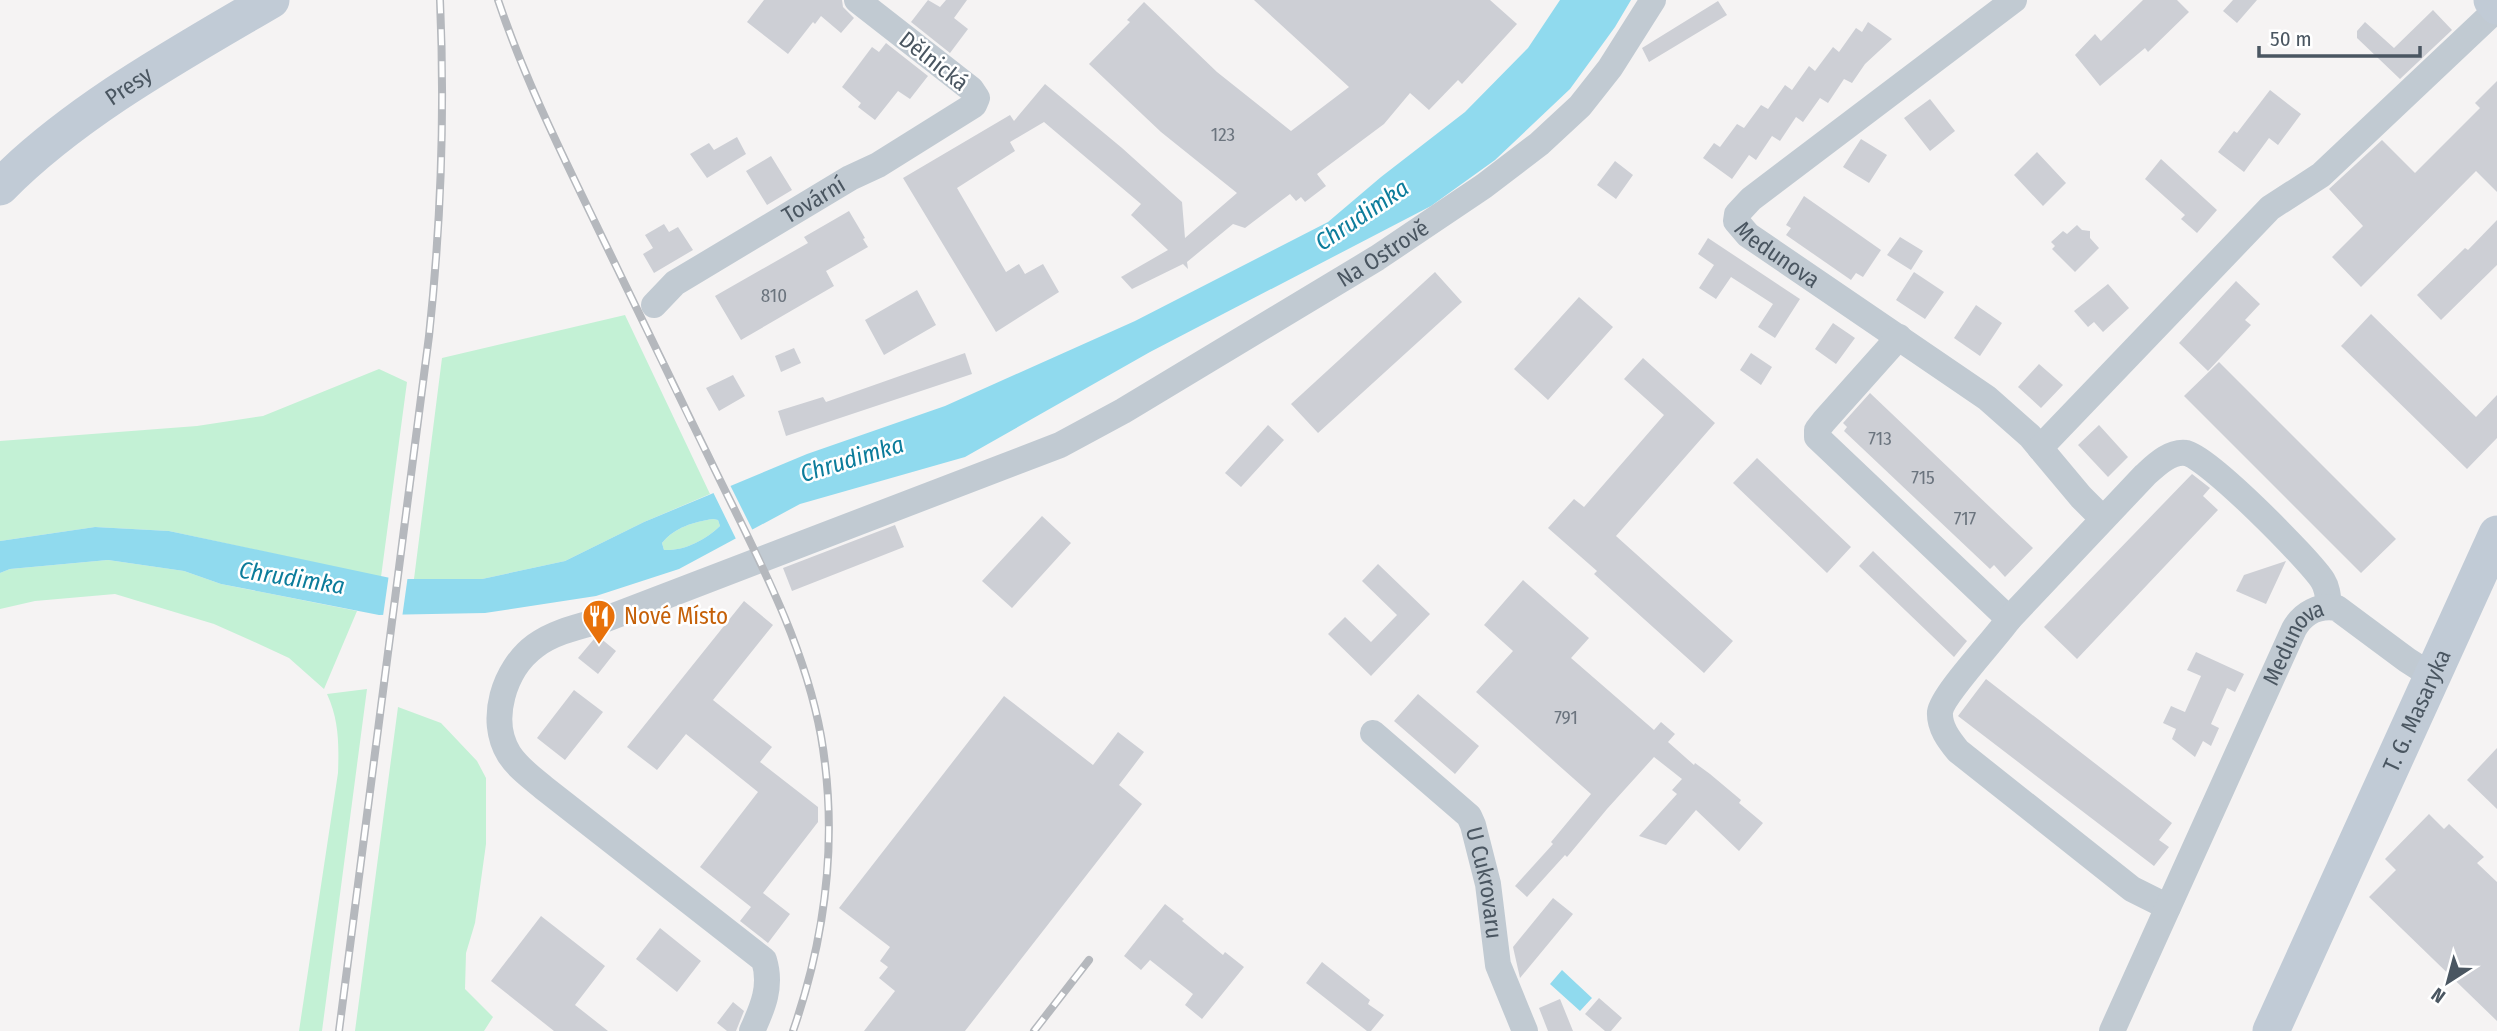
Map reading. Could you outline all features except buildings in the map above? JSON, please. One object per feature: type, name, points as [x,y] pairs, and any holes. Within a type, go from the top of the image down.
[{"type":"main road","name":"Presy","points":[[0,187],[62,133],[113,97],[195,44],[271,0]]},
{"type":"main road","points":[[2492,0],[2497,8]]},
{"type":"main road","name":"T. G. Masaryka","points":[[2272,1031],[2497,534]]},
{"type":"street","name":"Dělnická","points":[[857,0],[971,89],[977,98]]},
{"type":"street","name":"Na Ostrově","points":[[752,1031],[766,993],[767,972],[764,960],[586,822],[517,764],[506,747],[501,727],[503,694],[513,672],[534,646],[558,634],[606,619],[1060,445],[1123,411],[1377,258],[1484,186],[1539,144],[1580,106],[1610,68],[1653,0]]},
{"type":"street","name":"Medunova","points":[[2014,0],[1751,199],[1737,214],[1738,224],[1748,235],[1987,398],[2040,448],[2103,519]]},
{"type":"street","points":[[2040,448],[2270,208],[2321,175],[2497,8]]},
{"type":"street","name":"Tovární","points":[[654,305],[674,283],[850,178],[878,165],[971,108],[977,98]]},
{"type":"street","points":[[1899,337],[1824,421],[1817,430],[1817,437],[2009,619]]},
{"type":"street","name":"Medunova","points":[[2112,1031],[2295,627],[2308,613],[2329,607],[2325,585],[2308,562],[2213,468],[2189,453],[2171,456],[2154,466],[2103,519],[2009,619],[1945,699],[1940,712],[1946,735],[1965,758],[2132,889],[2168,907]]},
{"type":"street","points":[[2329,607],[2345,612],[2432,676]]},
{"type":"street","name":"U Cukrovaru","points":[[1373,733],[1469,816],[1488,884],[1498,965],[1524,1031]]},
{"type":"green space","points":[[625,315],[710,494],[644,522],[565,561],[482,579],[414,579],[442,358]]},
{"type":"green space","points":[[379,369],[407,382],[381,577],[169,531],[95,527],[0,541],[0,441],[197,426],[263,416]]},
{"type":"green space","points":[[718,520],[720,526],[708,536],[687,547],[664,550],[662,543],[679,529]]},
{"type":"green space","points":[[108,560],[184,571],[221,584],[357,611],[324,689],[289,658],[250,640],[214,624],[115,594],[35,601],[0,609],[0,573],[10,569]]},
{"type":"green space","points":[[367,689],[322,1031],[299,1031],[338,773],[337,732],[327,694]]},
{"type":"green space","points":[[398,707],[441,723],[477,761],[486,778],[486,844],[475,923],[466,953],[465,989],[493,1017],[484,1031],[355,1031]]},
{"type":"water","name":"Chrudimka","points":[[1560,0],[1631,0],[1570,89],[1495,160],[1431,206],[1150,352],[965,457],[800,504],[679,569],[596,596],[485,613],[379,615],[221,584],[184,571],[108,560],[10,569],[0,573],[0,541],[95,527],[169,531],[395,579],[482,579],[565,561],[644,522],[807,454],[945,406],[1135,321],[1328,222],[1465,112],[1528,48]],"holes":[[[718,520],[720,526],[701,540],[680,549],[664,550],[662,543],[679,529],[699,522]]]},
{"type":"water","points":[[1562,970],[1592,998],[1580,1011],[1550,984]]},
{"type":"pier","points":[[729,483],[754,533],[737,541],[712,490]]},
{"type":"pier","points":[[389,574],[408,575],[402,618],[383,616]]},
{"type":"railway","points":[[339,1031],[429,336],[439,210],[442,126],[440,0]]},
{"type":"railway","points":[[498,0],[560,151],[778,602],[813,701],[826,773],[826,885],[814,959],[793,1031]]},
{"type":"railway","points":[[1034,1031],[1089,960]]},
{"type":"place","name":"Nové Místo","points":[[599,646]]}]
